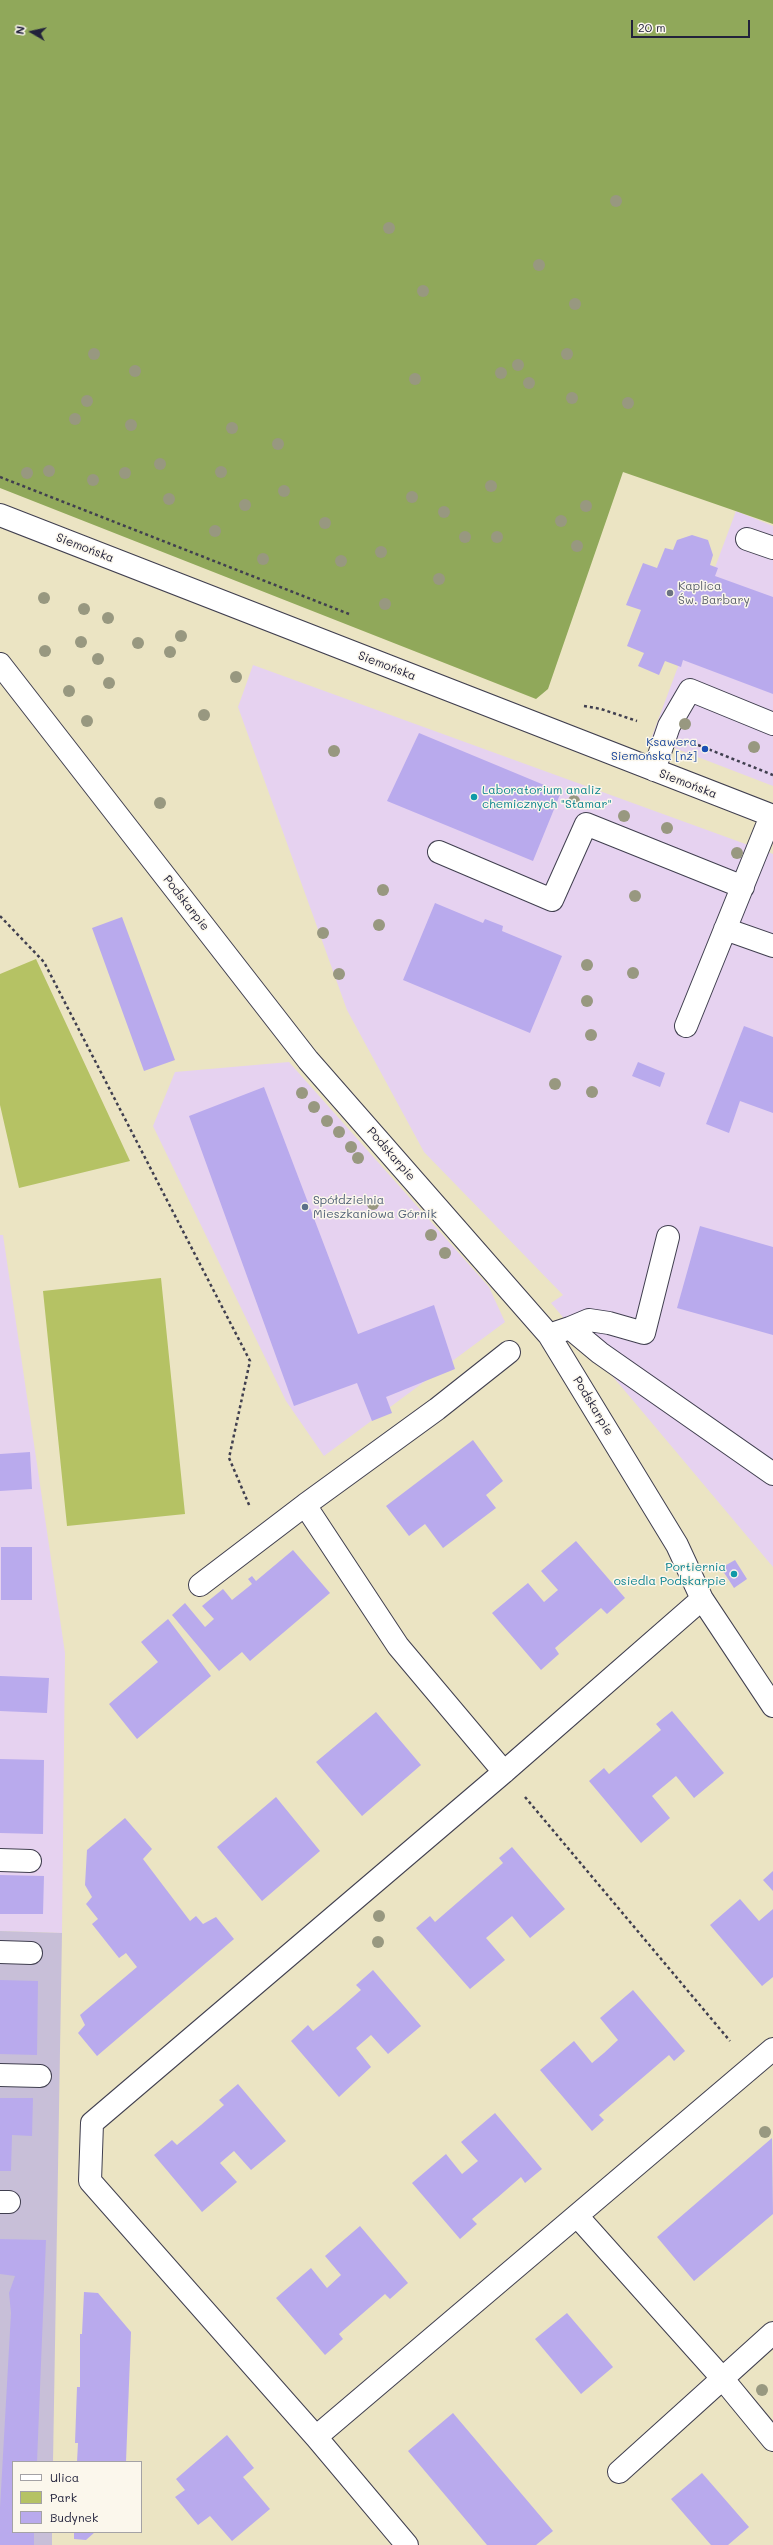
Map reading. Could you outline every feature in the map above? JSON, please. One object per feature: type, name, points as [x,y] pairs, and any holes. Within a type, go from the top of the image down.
[{"type":"street","name":"Siemońska","points":[[0,515],[772,816]]},
{"type":"street","points":[[746,539],[773,548]]},
{"type":"street","name":"Podskarpie","points":[[0,664],[308,1060],[549,1335],[677,1545],[702,1598],[773,1706]]},
{"type":"street","points":[[654,770],[667,732],[690,690],[773,724]]},
{"type":"street","points":[[686,1026],[772,816]]},
{"type":"street","points":[[439,852],[552,900],[586,824],[743,887]]},
{"type":"street","points":[[725,929],[773,946]]},
{"type":"street","points":[[549,1335],[589,1320],[609,1323],[644,1333],[668,1237]]},
{"type":"street","points":[[570,1328],[600,1353],[773,1474]]},
{"type":"street","points":[[200,1585],[305,1505],[437,1409],[509,1352]]},
{"type":"street","points":[[305,1505],[398,1646],[504,1772]]},
{"type":"street","points":[[407,2545],[316,2437],[90,2181],[92,2123],[504,1772],[702,1598]]},
{"type":"street","points":[[0,1860],[30,1861]]},
{"type":"street","points":[[0,1952],[31,1953]]},
{"type":"street","points":[[316,2437],[578,2217],[773,2049]]},
{"type":"street","points":[[0,2075],[40,2076]]},
{"type":"street","points":[[578,2217],[722,2378],[773,2440]]},
{"type":"street","points":[[619,2472],[773,2333]]},
{"type":"path","points":[[0,477],[353,615]]},
{"type":"path","points":[[578,705],[601,708],[667,732],[773,775]]},
{"type":"path","points":[[0,916],[44,962],[250,1361],[229,1458],[252,1513],[269,1532]]},
{"type":"path","points":[[504,1772],[752,2067]]},
{"type":"shaded area","points":[[736,511],[773,526],[773,786],[651,739]]},
{"type":"shaded area","points":[[253,665],[773,854],[773,1567],[551,1303],[563,1295],[424,1152],[347,1010],[238,707]]},
{"type":"shaded area","name":"Spółdzielnia Mieszkaniowa Górnik","points":[[289,1062],[489,1287],[505,1322],[324,1456],[286,1401],[153,1126],[175,1072]]},
{"type":"shaded area","points":[[0,1235],[3,1235],[65,1653],[62,1933],[0,1931]]},
{"type":"shaded area","points":[[0,1931],[62,1933],[53,2461],[12,2461],[12,2533],[52,2533],[52,2545],[0,2545]]},
{"type":"green space","points":[[0,0],[773,0],[773,524],[623,472],[548,689],[536,699],[0,488]]},
{"type":"green space","points":[[36,959],[130,1161],[19,1188],[0,1105],[0,974]]},
{"type":"green space","points":[[161,1278],[185,1514],[67,1526],[43,1291]]},
{"type":"building","points":[[692,535],[708,540],[713,555],[710,565],[718,568],[715,576],[773,597],[773,694],[683,660],[681,667],[665,661],[659,675],[638,666],[644,653],[627,646],[641,610],[626,605],[643,563],[657,568],[665,548],[673,550],[677,540]]},
{"type":"building","name":"Laboratorium analiz chemicznych \"Stamar\"","points":[[419,733],[561,792],[533,861],[387,801]]},
{"type":"building","points":[[435,903],[483,923],[485,919],[503,926],[502,931],[562,956],[530,1033],[403,980]]},
{"type":"building","points":[[122,917],[175,1060],[144,1071],[92,928]]},
{"type":"building","points":[[744,1026],[773,1037],[773,1113],[740,1101],[729,1133],[706,1124]]},
{"type":"building","points":[[638,1062],[665,1073],[660,1087],[632,1076]]},
{"type":"building","points":[[264,1087],[358,1334],[434,1305],[455,1369],[386,1397],[392,1413],[372,1421],[357,1383],[294,1406],[189,1116]]},
{"type":"building","points":[[700,1226],[773,1247],[773,1335],[677,1308]]},
{"type":"building","points":[[473,1440],[503,1481],[486,1495],[496,1508],[443,1548],[425,1524],[409,1536],[386,1506]]},
{"type":"building","points":[[30,1452],[32,1489],[0,1491],[0,1454]]},
{"type":"building","points":[[576,1541],[625,1598],[607,1614],[601,1608],[555,1648],[559,1654],[541,1670],[492,1613],[528,1583],[544,1602],[558,1590],[541,1571]]},
{"type":"building","points":[[1,1547],[32,1547],[32,1600],[1,1600]]},
{"type":"building","points":[[293,1550],[330,1593],[250,1661],[242,1652],[219,1671],[172,1615],[185,1603],[205,1627],[214,1619],[202,1606],[223,1589],[232,1600],[252,1584],[248,1579],[252,1576],[256,1581]]},
{"type":"building","name":"Portiernia osiedla Podskarpie","points":[[735,1560],[747,1579],[734,1588],[721,1568]]},
{"type":"building","points":[[168,1619],[211,1676],[137,1739],[109,1704],[158,1662],[141,1642]]},
{"type":"building","points":[[0,1676],[49,1678],[47,1713],[0,1711]]},
{"type":"building","points":[[672,1711],[724,1773],[694,1798],[676,1776],[652,1796],[670,1818],[641,1843],[589,1781],[604,1768],[609,1774],[661,1730],[656,1724]]},
{"type":"building","points":[[376,1712],[421,1765],[362,1816],[316,1762]]},
{"type":"building","points":[[0,1759],[44,1760],[43,1834],[0,1833]]},
{"type":"building","points":[[276,1797],[320,1851],[262,1901],[217,1847]]},
{"type":"building","points":[[125,1818],[152,1849],[143,1859],[190,1921],[196,1916],[203,1924],[216,1917],[234,1939],[97,2056],[78,2033],[85,2025],[80,2015],[137,1967],[126,1953],[119,1958],[92,1924],[98,1919],[86,1904],[92,1897],[85,1885],[87,1850]]},
{"type":"building","points":[[512,1847],[565,1909],[530,1938],[512,1916],[486,1938],[505,1960],[470,1989],[416,1928],[430,1916],[435,1922],[503,1863],[499,1858]]},
{"type":"building","points":[[773,1871],[773,1891],[763,1880]]},
{"type":"building","points":[[0,1875],[44,1876],[43,1914],[0,1914]]},
{"type":"building","points":[[740,1899],[759,1921],[773,1909],[773,1977],[762,1986],[710,1925]]},
{"type":"building","points":[[373,1970],[421,2026],[388,2054],[371,2035],[356,2048],[371,2067],[339,2097],[291,2041],[308,2025],[313,2031],[337,2011],[361,1990],[356,1985]]},
{"type":"building","points":[[0,1980],[38,1981],[37,2055],[0,2054]]},
{"type":"building","points":[[633,1990],[685,2051],[674,2061],[669,2055],[599,2115],[604,2120],[592,2131],[540,2070],[574,2041],[592,2063],[604,2053],[618,2040],[600,2018]]},
{"type":"building","points":[[238,2084],[286,2141],[251,2170],[234,2151],[220,2163],[237,2182],[202,2212],[154,2155],[172,2140],[177,2145],[201,2125],[224,2105],[219,2100]]},
{"type":"building","points":[[0,2098],[33,2098],[32,2136],[12,2135],[11,2171],[0,2171]]},
{"type":"building","points":[[495,2113],[542,2169],[525,2183],[521,2177],[472,2219],[477,2224],[460,2239],[412,2183],[446,2154],[462,2174],[478,2161],[461,2142]]},
{"type":"building","points":[[772,2138],[773,2214],[694,2281],[657,2237]]},
{"type":"building","points":[[360,2226],[408,2283],[390,2299],[385,2294],[339,2334],[343,2339],[325,2355],[276,2298],[311,2268],[327,2288],[341,2275],[325,2256]]},
{"type":"building","points":[[0,2239],[46,2240],[37,2461],[12,2461],[12,2533],[34,2533],[34,2545],[0,2545],[0,2508],[11,2313],[9,2293],[15,2276],[0,2274]]},
{"type":"building","points":[[84,2292],[98,2293],[131,2332],[126,2461],[77,2461],[78,2443],[75,2443],[77,2387],[80,2387],[80,2334],[82,2334]]},
{"type":"building","points":[[567,2313],[613,2367],[581,2394],[535,2339]]},
{"type":"building","points":[[453,2413],[553,2531],[536,2545],[487,2545],[408,2451]]},
{"type":"building","points":[[227,2435],[254,2468],[243,2477],[270,2509],[232,2541],[210,2516],[198,2525],[175,2497],[185,2490],[176,2479]]},
{"type":"building","points":[[702,2473],[749,2527],[728,2545],[711,2545],[671,2499]]},
{"type":"building","points":[[74,2533],[94,2533],[86,2540],[74,2539]]},
{"type":"place","name":"Kaplica Św. Barbary","points":[[670,593]]},
{"type":"place","name":"Ksawera Siemońska [nż]","points":[[705,749]]},
{"type":"place","name":"Laboratorium analiz chemicznych \"Stamar\"","points":[[474,797]]},
{"type":"place","name":"Spółdzielnia Mieszkaniowa Górnik","points":[[305,1207]]},
{"type":"place","name":"Portiernia osiedla Podskarpie","points":[[734,1574]]}]
